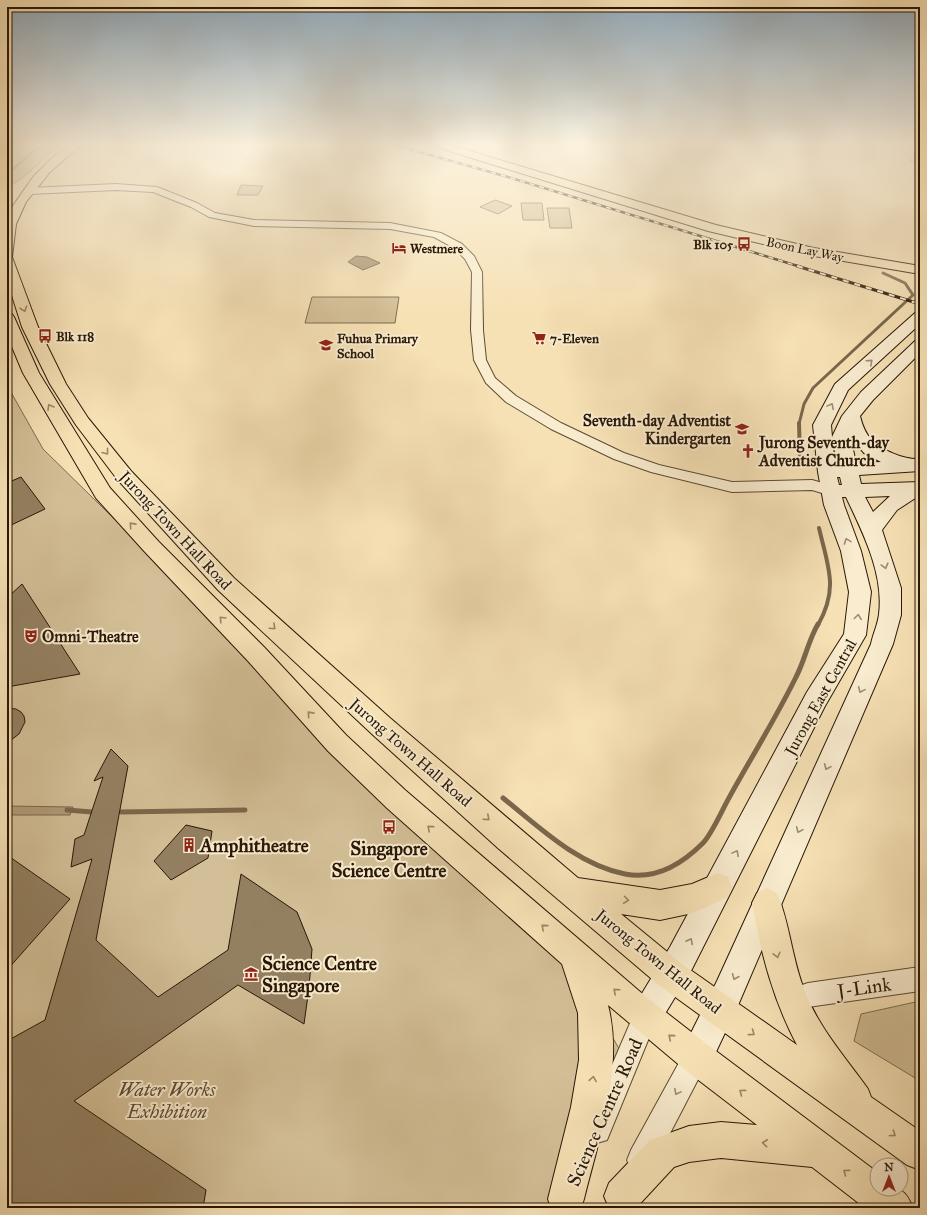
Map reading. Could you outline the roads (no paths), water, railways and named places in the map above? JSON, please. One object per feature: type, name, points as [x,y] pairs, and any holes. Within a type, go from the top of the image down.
[{"type":"main road","points":[[7,255],[10,226],[15,210],[21,202]]},
{"type":"main road","name":"Boon Lay Way","points":[[626,202],[712,228],[806,250],[920,270]]},
{"type":"main road","name":"Boon Lay Way","points":[[660,202],[735,224],[788,237],[915,257]]},
{"type":"main road","points":[[882,264],[913,276],[920,282]]},
{"type":"main road","name":"Jurong Town Hall Road","points":[[9,268],[30,327],[58,384],[73,426],[103,493],[152,548],[256,654],[337,742],[396,799],[646,1016],[696,1057],[895,1208]]},
{"type":"main road","name":"Jurong East Central","points":[[646,1016],[671,975],[816,699],[856,635],[860,592],[851,551],[834,505],[822,425],[841,388],[920,316]]},
{"type":"main road","name":"Jurong Town Hall Road","points":[[7,317],[30,373],[73,426],[124,475],[170,526],[226,584],[352,700],[509,839],[574,892],[671,975],[920,1152]]},
{"type":"main road","name":"Jurong East Central","points":[[831,485],[849,471],[841,437],[851,416],[867,396],[920,344]]},
{"type":"main road","points":[[851,416],[859,438],[872,451],[889,459],[919,465]]},
{"type":"main road","points":[[849,471],[919,465]]},
{"type":"main road","points":[[831,485],[918,488]]},
{"type":"main road","name":"Jurong East Central","points":[[696,1057],[720,1011],[882,644],[890,615],[890,588],[883,561],[872,530],[831,485]]},
{"type":"main road","points":[[872,530],[877,520],[892,502],[918,488]]},
{"type":"main road","points":[[574,892],[660,905],[693,898],[718,887]]},
{"type":"main road","points":[[767,903],[777,954],[790,997],[804,1026],[866,1115]]},
{"type":"main road","points":[[563,1204],[591,1093],[597,1052],[594,1012],[573,953]]},
{"type":"main road","points":[[619,1202],[663,1153],[689,1144],[721,1140],[763,1143],[818,1150]]},
{"type":"street","points":[[185,202],[212,215],[254,223],[390,226],[437,235],[458,246],[470,258],[477,272],[477,330],[480,360],[490,380],[511,399],[556,426],[619,456],[656,469],[732,487],[831,485]]},
{"type":"street","name":"J-Link","points":[[808,995],[920,979]]},
{"type":"street","name":"Science Centre Road","points":[[563,1204],[646,1016]]},
{"type":"street","points":[[619,1202],[696,1057]]},
{"type":"waterway","points":[[799,424],[804,404],[813,388],[913,295],[905,283],[883,273]]},
{"type":"waterway","points":[[799,424],[800,458]]},
{"type":"waterway","points":[[818,625],[828,600],[830,588],[828,566],[819,528]]},
{"type":"waterway","points":[[503,798],[560,844],[575,854],[608,869],[625,874],[647,875],[667,869],[677,864],[695,851],[710,834],[799,671],[818,624]]},
{"type":"waterway","points":[[67,810],[92,812]]},
{"type":"waterway","points":[[121,812],[245,810]]},
{"type":"railway","points":[[588,202],[801,267]]},
{"type":"railway","points":[[797,266],[920,304]]},
{"type":"place","name":"Blk 105","points":[[744,244]]},
{"type":"place","name":"Westmere","points":[[399,248]]},
{"type":"place","name":"Blk 118","points":[[45,336]]},
{"type":"place","name":"7-Eleven","points":[[539,338]]},
{"type":"place","name":"Fuhua Primary School","points":[[326,345]]},
{"type":"place","name":"Seventh-day Adventist Kindergarten","points":[[742,429]]},
{"type":"place","name":"Jurong Seventh-day Adventist Church","points":[[748,451]]},
{"type":"place","name":"Omni-Theatre","points":[[31,636]]},
{"type":"place","name":"Singapore Science Centre","points":[[389,827]]},
{"type":"place","name":"Amphitheatre","points":[[189,845]]},
{"type":"place","name":"Science Centre Singapore","points":[[251,974]]},
{"type":"park label","name":"Water Works Exhibition","points":[[167,1100]]}]
